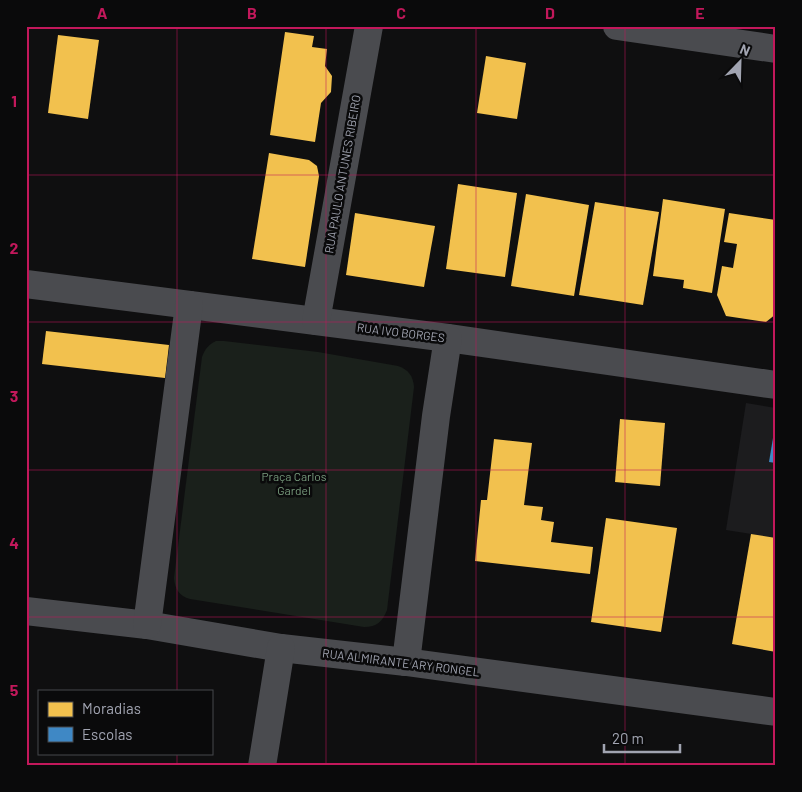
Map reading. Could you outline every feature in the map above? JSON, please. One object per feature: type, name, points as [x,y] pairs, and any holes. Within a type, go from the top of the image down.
[{"type":"street","name":"RUA PAULO ANTUNES RIBEIRO","points":[[316,321],[368,26]]},
{"type":"street","points":[[617,26],[776,48]]},
{"type":"street","name":"RUA IVO BORGES","points":[[26,284],[448,338],[776,385]]},
{"type":"street","points":[[147,625],[189,305]]},
{"type":"street","points":[[406,662],[436,416],[448,338]]},
{"type":"street","name":"RUA ALMIRANTE ARY RONGEL","points":[[26,611],[147,625],[281,648],[406,662],[776,712]]},
{"type":"street","points":[[262,766],[281,648]]},
{"type":"shaded area","points":[[746,403],[776,408],[776,538],[726,530]]},
{"type":"green space","name":"Praça Carlos Gardel","points":[[216,341],[318,352],[398,366],[405,369],[413,380],[414,387],[387,610],[381,621],[376,625],[364,627],[190,599],[180,594],[175,586],[174,578],[202,357],[207,348]]},
{"type":"building: Moradias","points":[[285,32],[314,36],[312,47],[327,49],[325,66],[332,76],[331,92],[321,103],[315,142],[270,135]]},
{"type":"building: Moradias","points":[[58,35],[99,40],[88,119],[48,113]]},
{"type":"building: Moradias","points":[[486,56],[526,63],[517,119],[477,113]]},
{"type":"building: Moradias","points":[[269,153],[309,160],[317,166],[319,176],[305,267],[252,259]]},
{"type":"building: Moradias","points":[[458,184],[517,193],[505,277],[446,269]]},
{"type":"building: Moradias","points":[[526,194],[589,205],[574,296],[511,286]]},
{"type":"building: Moradias","points":[[663,199],[725,209],[712,293],[683,288],[684,280],[653,276]]},
{"type":"building: Moradias","points":[[595,202],[659,212],[643,305],[579,295]]},
{"type":"building: Moradias","points":[[355,213],[435,226],[424,287],[346,275]]},
{"type":"building: Moradias","points":[[729,213],[776,220],[776,265],[774,273],[776,274],[776,314],[766,322],[726,316],[717,295],[722,266],[733,268],[737,244],[724,242]]},
{"type":"building: Moradias","points":[[46,331],[169,345],[165,378],[42,364]]},
{"type":"building: Moradias","points":[[620,419],[665,423],[660,486],[615,482]]},
{"type":"building: Moradias","points":[[494,439],[532,443],[524,505],[543,507],[541,520],[554,522],[551,542],[593,547],[590,574],[475,561],[481,500],[487,500]]},
{"type":"building: Moradias","points":[[606,518],[677,528],[661,632],[591,622]]},
{"type":"building: Moradias","points":[[751,534],[776,538],[776,652],[732,644]]},
{"type":"building: Escolas","points":[[776,426],[776,463],[769,462]]}]
